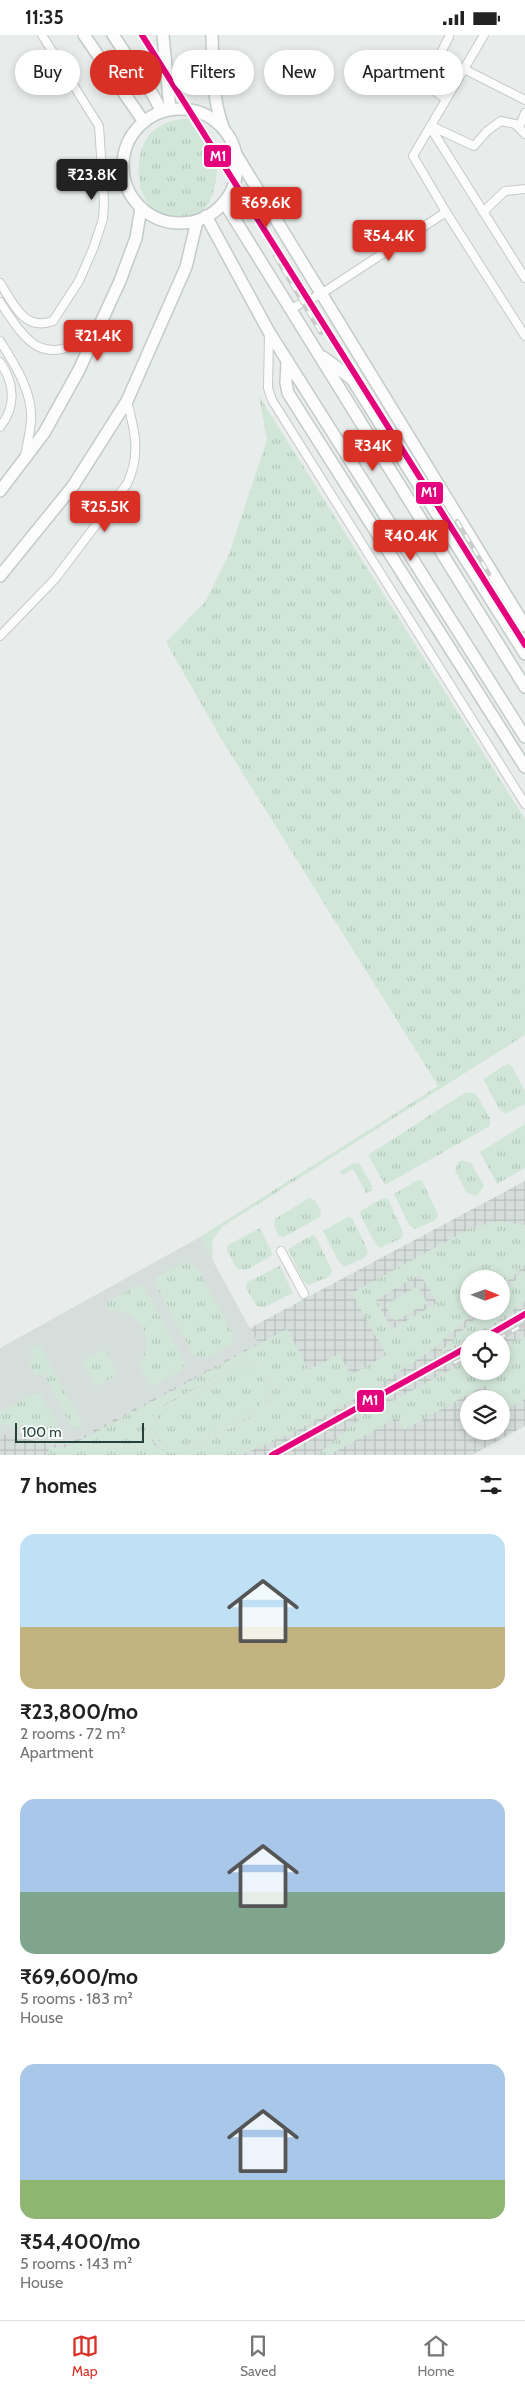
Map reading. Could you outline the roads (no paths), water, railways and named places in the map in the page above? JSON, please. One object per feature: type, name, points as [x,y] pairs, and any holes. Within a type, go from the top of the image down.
[{"type":"street","points":[[0,283],[28,322],[36,324],[53,321],[79,281],[103,219],[99,126],[42,35]]},
{"type":"street","points":[[84,35],[144,122]]},
{"type":"street","points":[[113,35],[153,95],[166,111]]},
{"type":"street","points":[[162,35],[166,111]]},
{"type":"street","points":[[212,35],[214,82],[219,115],[234,151],[525,625]]},
{"type":"street","points":[[484,35],[414,154],[414,159],[525,336]]},
{"type":"street","points":[[446,99],[428,86],[426,82],[449,37]]},
{"type":"street","points":[[464,69],[525,100]]},
{"type":"street","points":[[225,131],[204,114],[191,110],[166,111],[144,122],[129,140],[124,158],[124,176],[130,193],[141,208],[154,217],[169,222],[201,219],[224,202],[232,190],[236,175],[234,151]]},
{"type":"street","points":[[517,125],[520,125],[525,113]]},
{"type":"street","points":[[430,127],[474,146],[487,131],[501,121],[506,120],[517,125],[525,134]]},
{"type":"street","points":[[430,127],[525,277]]},
{"type":"street","points":[[483,212],[505,191],[525,189]]},
{"type":"street","points":[[224,202],[525,687]]},
{"type":"street","points":[[0,491],[53,418],[80,370],[120,281],[136,238],[141,208]]},
{"type":"street","points":[[290,309],[321,294],[446,212]]},
{"type":"street","points":[[201,219],[269,332],[525,737]]},
{"type":"street","points":[[0,577],[73,486],[127,401],[186,267],[201,219]]},
{"type":"street","points":[[0,302],[22,335],[33,345],[43,349],[57,351],[73,348],[96,333]]},
{"type":"street","points":[[269,332],[268,387],[272,400],[525,804]]},
{"type":"street","points":[[0,341],[17,369],[29,397],[31,421],[25,458]]},
{"type":"street","points":[[319,355],[352,379],[525,654]]},
{"type":"street","points":[[287,360],[286,383],[288,393],[525,767]]},
{"type":"street","points":[[0,362],[3,378],[12,398],[8,417],[0,427]]},
{"type":"street","points":[[3,378],[17,369]]},
{"type":"street","points":[[12,398],[29,397]]},
{"type":"street","points":[[0,636],[55,579],[127,484],[131,476],[137,445],[127,401]]},
{"type":"street","points":[[281,1251],[304,1294]]},
{"type":"railway","points":[[275,256],[321,333]]},
{"type":"railway","points":[[457,521],[489,574]]},
{"type":"railway","points":[[450,525],[525,645]]},
{"type":"railway","points":[[497,1330],[525,1314]]},
{"type":"railway","points":[[510,1332],[525,1324]]},
{"type":"railway","points":[[272,1455],[460,1351]]},
{"type":"railway","points":[[454,1363],[460,1360]]}]
